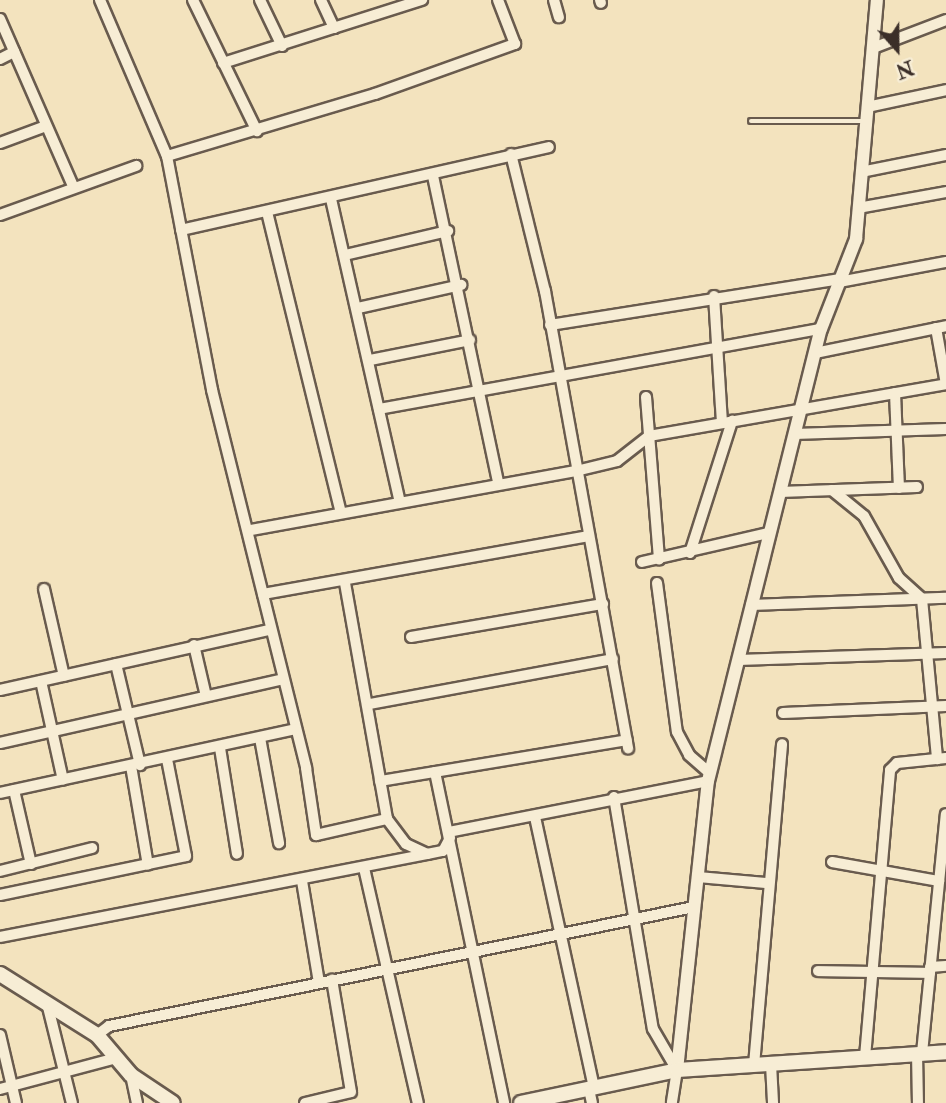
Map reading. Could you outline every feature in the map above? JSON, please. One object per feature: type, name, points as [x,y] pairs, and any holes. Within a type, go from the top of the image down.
[{"type":"main road","points":[[0,974],[97,1035],[113,1059],[131,1075],[173,1103]]},
{"type":"main road","points":[[522,1103],[591,1093],[677,1070],[946,1052]]},
{"type":"street","points":[[100,0],[167,156],[212,390],[251,530],[269,630],[295,729],[316,835],[387,819]]},
{"type":"street","points":[[193,0],[257,131]]},
{"type":"street","points":[[260,0],[282,46]]},
{"type":"street","points":[[321,0],[334,28]]},
{"type":"street","points":[[223,63],[422,0]]},
{"type":"street","points":[[167,156],[257,131],[515,44],[498,0]]},
{"type":"street","points":[[554,0],[559,16]]},
{"type":"street","points":[[672,1103],[709,777],[821,329],[856,239],[877,0]]},
{"type":"street","points":[[0,19],[74,188]]},
{"type":"street","points":[[873,48],[946,20]]},
{"type":"street","points":[[0,59],[14,52]]},
{"type":"street","points":[[867,107],[946,90]]},
{"type":"street","points":[[0,143],[46,126]]},
{"type":"street","points":[[181,230],[433,176],[511,154],[549,147]]},
{"type":"street","points":[[380,781],[628,744],[550,325],[511,154]]},
{"type":"street","points":[[862,172],[946,155]]},
{"type":"street","points":[[0,215],[136,166]]},
{"type":"street","points":[[433,176],[461,285],[498,483]]},
{"type":"street","points":[[858,208],[946,192]]},
{"type":"street","points":[[331,199],[370,360],[400,502]]},
{"type":"street","points":[[267,212],[341,513]]},
{"type":"street","points":[[345,255],[448,231]]},
{"type":"street","points":[[550,325],[714,296],[839,280],[946,262]]},
{"type":"street","points":[[358,308],[461,285]]},
{"type":"street","points":[[690,553],[727,422],[716,349],[714,296]]},
{"type":"street","points":[[251,530],[498,483],[576,471],[617,461],[649,436],[946,384],[941,327],[815,353]]},
{"type":"street","points":[[379,409],[821,329]]},
{"type":"street","points":[[370,360],[470,340]]},
{"type":"street","points":[[895,393],[899,488]]},
{"type":"street","points":[[646,397],[659,559]]},
{"type":"street","points":[[794,435],[946,429]]},
{"type":"street","points":[[780,492],[917,487]]},
{"type":"street","points":[[832,490],[864,516],[899,578],[922,599],[931,707],[941,759],[890,769],[865,1057]]},
{"type":"street","points":[[642,562],[769,533]]},
{"type":"street","points":[[263,594],[345,583],[589,536]]},
{"type":"street","points":[[345,583],[370,704],[387,819],[406,844],[427,854]]},
{"type":"street","points":[[657,583],[677,732],[689,755],[709,777]]},
{"type":"street","points":[[44,589],[64,676]]},
{"type":"street","points":[[751,605],[946,598]]},
{"type":"street","points":[[411,637],[603,604]]},
{"type":"street","points":[[0,690],[269,630]]},
{"type":"street","points":[[194,645],[206,696]]},
{"type":"street","points":[[738,660],[946,653]]},
{"type":"street","points":[[370,704],[613,659]]},
{"type":"street","points":[[116,664],[128,713],[148,865]]},
{"type":"street","points":[[0,743],[280,680]]},
{"type":"street","points":[[41,681],[63,780]]},
{"type":"street","points":[[783,713],[946,706]]},
{"type":"street","points":[[0,793],[220,748],[295,729]]},
{"type":"street","points":[[260,738],[279,843]]},
{"type":"street","points":[[754,1065],[765,883],[782,744]]},
{"type":"street","points":[[220,748],[237,854]]},
{"type":"street","points":[[0,895],[186,856],[167,759]]},
{"type":"street","points":[[435,772],[504,1103]]},
{"type":"street","points":[[449,835],[709,777]]},
{"type":"street","points":[[14,790],[31,864]]},
{"type":"street","points":[[614,797],[653,1029],[677,1070]]},
{"type":"street","points":[[918,1103],[919,1053],[946,814]]},
{"type":"street","points":[[535,817],[591,1093]]},
{"type":"street","points":[[0,937],[302,881],[443,851],[449,835]]},
{"type":"street","points":[[0,871],[92,848]]},
{"type":"street","points":[[832,862],[939,881]]},
{"type":"street","points":[[364,868],[418,1103]]},
{"type":"street","points":[[698,877],[765,883]]},
{"type":"street","points":[[302,881],[319,983]]},
{"type":"street","points":[[97,1035],[109,1026],[694,907]]},
{"type":"street","points":[[818,971],[872,976],[946,966]]},
{"type":"street","points":[[305,1103],[351,1092],[332,980]]},
{"type":"street","points":[[47,1003],[72,1103]]},
{"type":"street","points":[[0,1035],[16,1103]]},
{"type":"street","points":[[0,1089],[113,1059]]},
{"type":"street","points":[[771,1064],[773,1103]]},
{"type":"street","points":[[131,1075],[137,1103]]},
{"type":"lane","points":[[751,121],[866,121]]}]
